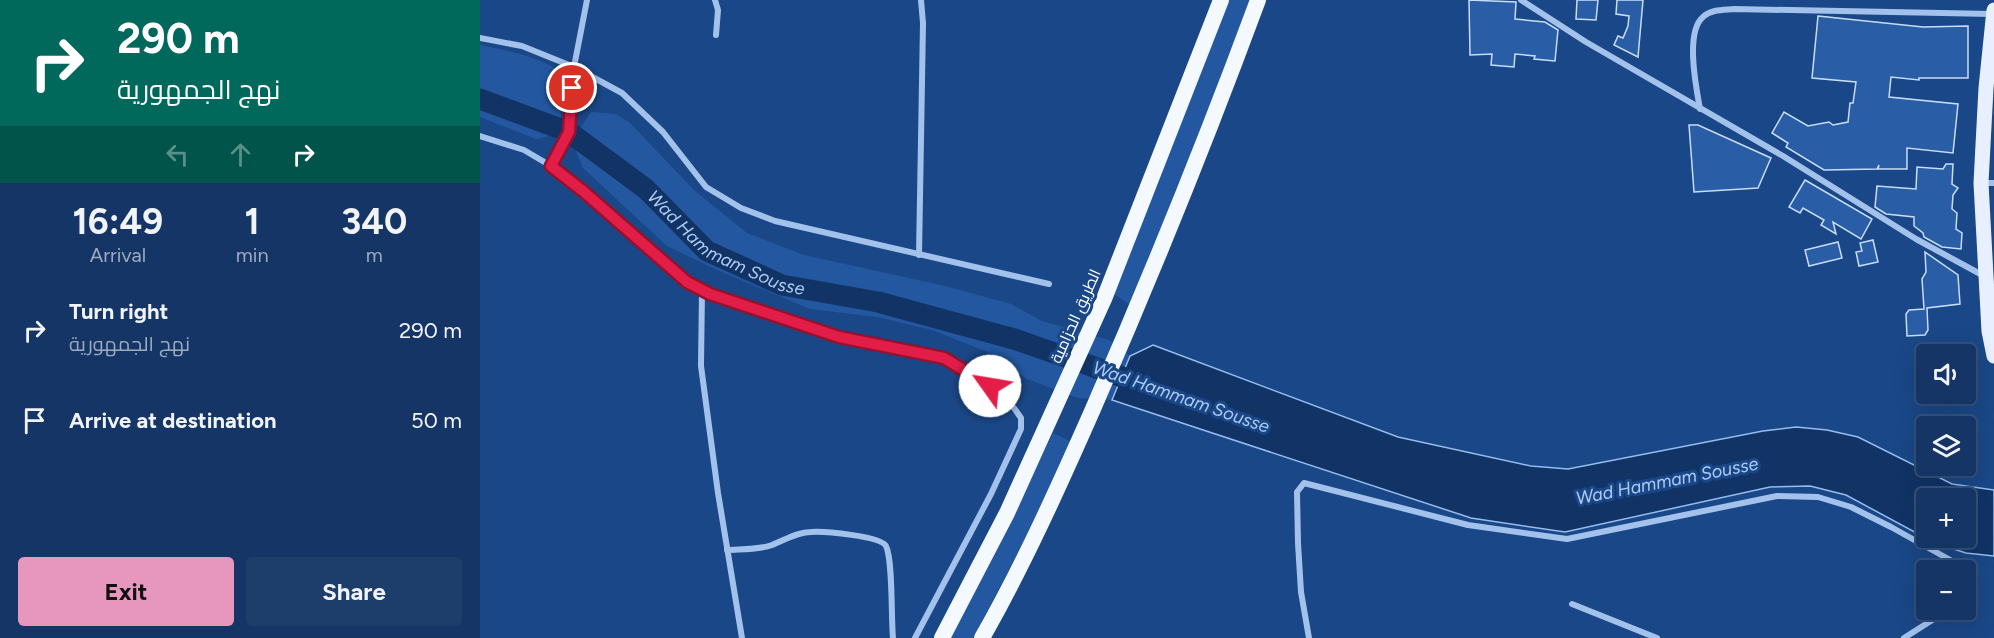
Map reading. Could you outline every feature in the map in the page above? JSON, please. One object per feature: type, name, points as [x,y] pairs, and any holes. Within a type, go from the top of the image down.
[{"type":"highway","name":"الطريق الحزامية","points":[[942,638],[1007,513],[1104,299],[1221,0]]},
{"type":"highway","points":[[982,638],[1044,518],[1136,311],[1197,161],[1258,0]]},
{"type":"main road","points":[[1994,12],[1985,276],[1994,356]]},
{"type":"street","points":[[551,166],[569,132],[574,67],[587,0]]},
{"type":"street","points":[[715,0],[718,10],[716,35]]},
{"type":"street","points":[[919,255],[923,23],[921,0]]},
{"type":"street","points":[[1521,0],[1586,42],[1783,156],[1916,239],[1985,276]]},
{"type":"street","points":[[1700,109],[1695,80],[1693,42],[1696,26],[1701,18],[1710,12],[1734,9],[1994,12]]},
{"type":"street","points":[[480,38],[522,46],[574,67],[622,93],[663,132],[706,187],[741,208],[775,221],[1049,284]]},
{"type":"street","points":[[480,136],[524,150],[551,166],[687,282],[702,290],[839,337],[944,358],[1003,395],[1021,418],[1021,429],[991,494],[915,638]]},
{"type":"street","points":[[702,290],[700,366],[742,638]]},
{"type":"street","points":[[1309,638],[1300,592],[1296,492],[1304,483],[1468,525],[1567,539],[1777,496],[1818,497],[1851,507],[1950,560]]},
{"type":"street","points":[[727,550],[770,546],[790,536],[810,532],[863,537],[882,542],[886,546],[889,564],[893,638]]},
{"type":"street","points":[[1572,604],[1657,638]]},
{"type":"street","points":[[1904,638],[1932,620]]},
{"type":"shaded area","points":[[1228,0],[1250,0],[1131,306],[1113,293]]},
{"type":"shaded area","points":[[480,45],[533,58],[562,73],[560,134],[536,139],[480,117]]},
{"type":"shaded area","points":[[591,112],[616,114],[630,123],[695,191],[747,233],[804,255],[945,286],[1011,304],[1042,321],[1109,340],[1130,356],[1112,400],[1078,398],[1027,379],[985,351],[932,330],[877,317],[810,309],[667,246],[583,168],[572,141]]},
{"type":"shaded area","points":[[1053,433],[1072,442],[1030,529],[973,638],[951,638]]},
{"type":"water","points":[[1153,345],[1398,437],[1531,466],[1568,469],[1763,431],[1796,427],[1827,430],[1858,437],[1916,466],[1916,476],[1936,476],[1952,484],[1994,490],[1994,556],[1966,553],[1950,548],[1976,548],[1976,488],[1916,488],[1916,533],[1846,495],[1810,486],[1770,487],[1565,532],[1471,518],[1112,400],[1130,356]]},
{"type":"building","points":[[1469,0],[1516,2],[1515,19],[1545,22],[1558,30],[1555,61],[1515,54],[1514,67],[1491,65],[1492,54],[1470,55]]},
{"type":"building","points":[[1577,0],[1598,0],[1596,20],[1576,19]]},
{"type":"building","points":[[1617,0],[1643,0],[1638,57],[1614,45],[1618,36],[1623,38],[1629,16],[1616,14]]},
{"type":"building","points":[[1818,16],[1923,27],[1968,26],[1968,78],[1919,78],[1919,80],[1891,77],[1889,97],[1958,104],[1953,153],[1907,148],[1907,169],[1878,169],[1879,165],[1877,169],[1824,170],[1786,147],[1788,143],[1772,133],[1784,112],[1808,126],[1829,122],[1833,125],[1848,122],[1856,82],[1812,78]]},
{"type":"building","points":[[1689,125],[1698,125],[1771,158],[1758,188],[1694,192]]},
{"type":"building","points":[[1946,164],[1953,164],[1952,184],[1958,188],[1953,195],[1952,209],[1957,213],[1956,229],[1962,233],[1961,249],[1942,247],[1924,237],[1923,233],[1914,226],[1914,217],[1886,214],[1875,207],[1877,186],[1916,189],[1917,167],[1943,169]]},
{"type":"building","points":[[1805,180],[1872,219],[1861,239],[1833,222],[1836,234],[1821,225],[1824,220],[1803,208],[1800,213],[1789,207]]},
{"type":"building","points":[[1873,240],[1878,262],[1859,266],[1856,252],[1862,251],[1860,243]]},
{"type":"building","points":[[1838,242],[1842,258],[1809,266],[1805,250]]},
{"type":"building","points":[[1925,252],[1958,275],[1960,304],[1927,308],[1928,330],[1925,335],[1907,336],[1906,314],[1909,310],[1924,309],[1922,279],[1926,272]]},
{"type":"waterway","name":"Wad Hammam Sousse","points":[[480,99],[569,132],[646,189],[707,251],[782,285],[878,302],[1014,339],[1148,386]]},
{"type":"route","points":[[572,88],[569,132],[551,166],[687,282],[710,294],[839,337],[944,358],[990,386]]}]
